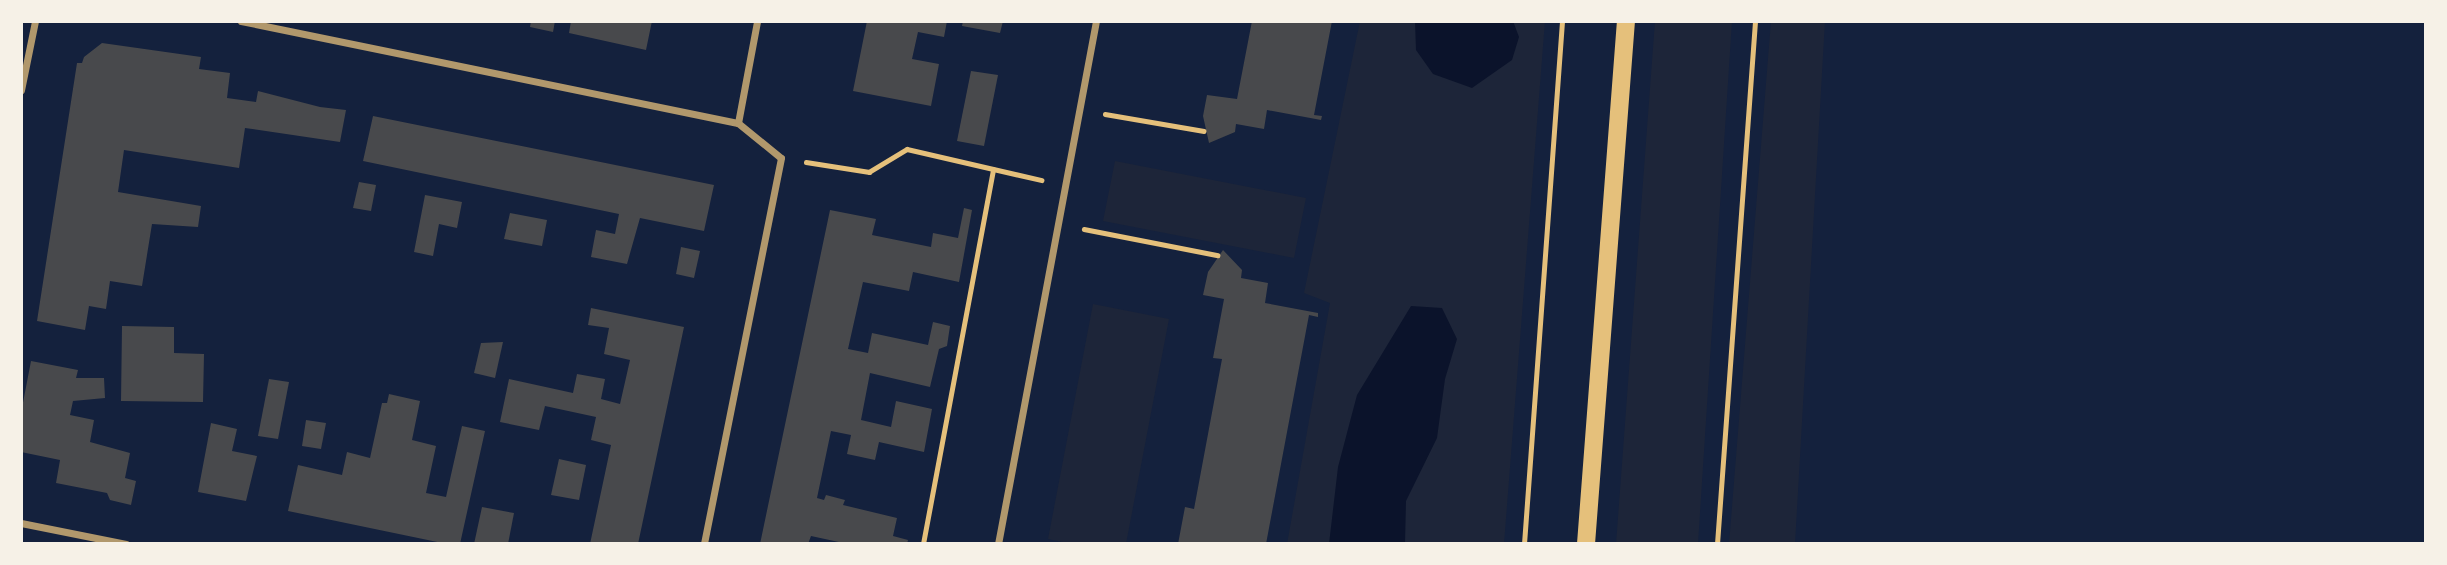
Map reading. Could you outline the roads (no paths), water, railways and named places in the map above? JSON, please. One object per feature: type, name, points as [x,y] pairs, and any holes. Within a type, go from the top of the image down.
[{"type":"main road","points":[[1586,544],[1626,21]]},
{"type":"street","points":[[21,90],[35,21]]},
{"type":"street","points":[[240,21],[738,122],[781,158],[704,544]]},
{"type":"street","points":[[738,122],[757,21]]},
{"type":"street","points":[[998,544],[1096,21]]},
{"type":"street","points":[[21,523],[126,544]]}]
